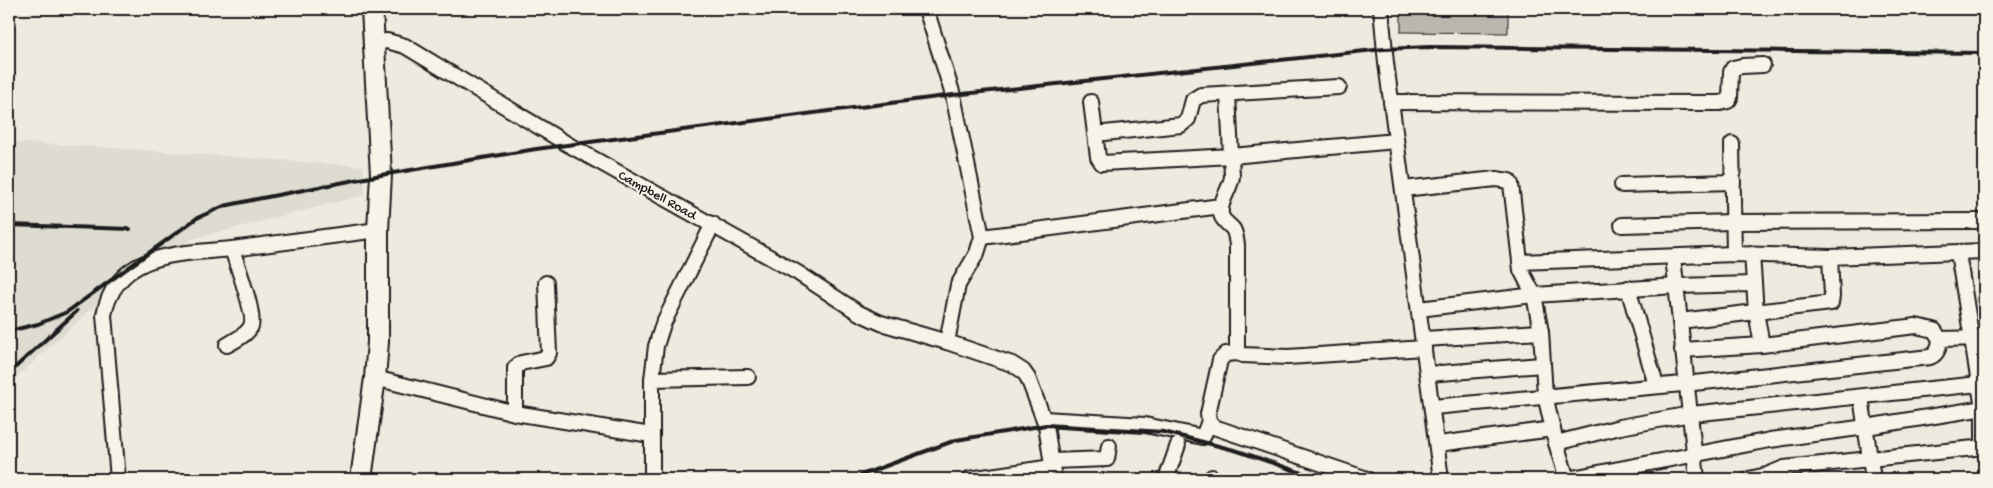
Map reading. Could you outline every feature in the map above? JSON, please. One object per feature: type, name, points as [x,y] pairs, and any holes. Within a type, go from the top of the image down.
[{"type":"street","points":[[361,479],[378,342],[378,230],[381,175],[372,9]]},
{"type":"street","points":[[926,9],[953,95],[982,237],[981,245],[958,285],[946,342]]},
{"type":"street","points":[[1381,9],[1391,102],[1438,444],[1441,479]]},
{"type":"street","name":"Campbell Road","points":[[374,43],[386,41],[405,46],[569,145],[798,273],[859,313],[882,323],[995,358],[1023,371],[1028,378],[1044,419],[1053,469]]},
{"type":"street","points":[[1391,102],[1720,103],[1728,101],[1730,98],[1731,72],[1733,68],[1763,65]]},
{"type":"street","points":[[1095,134],[1176,126],[1188,120],[1196,97],[1339,87]]},
{"type":"street","points":[[1228,94],[1232,182],[1221,206],[1222,218],[1234,231],[1237,245],[1237,353]]},
{"type":"street","points":[[1090,102],[1098,156],[1102,163],[1232,156],[1396,141]]},
{"type":"street","points":[[1732,144],[1734,254]]},
{"type":"street","points":[[1403,189],[1496,179],[1509,181],[1511,184],[1520,262],[1524,277],[1534,295],[1541,332],[1545,395],[1567,479],[1770,440],[1984,408]]},
{"type":"street","points":[[1622,186],[1733,182]]},
{"type":"street","points":[[982,237],[1221,206]]},
{"type":"street","points":[[1622,225],[1733,222],[1984,221]]},
{"type":"street","points":[[652,479],[652,379],[656,346],[663,324],[713,224]]},
{"type":"street","points":[[118,479],[104,315],[106,302],[115,285],[125,274],[138,265],[170,255],[378,230]]},
{"type":"street","points":[[227,346],[250,328],[252,324],[250,309],[232,249]]},
{"type":"street","points":[[1520,262],[1734,254],[1830,257],[1984,251]]},
{"type":"street","points":[[1749,479],[1767,475],[1784,468],[1984,447],[1984,408],[1979,384],[1978,339],[1958,253]]},
{"type":"street","points":[[1752,254],[1756,312],[1762,345]]},
{"type":"street","points":[[1673,257],[1697,479]]},
{"type":"street","points":[[1680,321],[1831,303],[1830,257]]},
{"type":"street","points":[[515,413],[515,368],[521,363],[546,358],[549,353],[546,283]]},
{"type":"street","points":[[1419,309],[1534,295],[1628,288],[1753,284]]},
{"type":"street","points":[[1628,288],[1656,385]]},
{"type":"street","points":[[1433,407],[1930,358],[1938,350],[1940,340],[1934,330],[1916,326],[1762,345],[1682,350]]},
{"type":"street","points":[[1044,419],[1145,425],[1203,437],[1209,421],[1208,414],[1220,360],[1226,354],[1237,353],[1243,355],[1288,357],[1541,332]]},
{"type":"street","points":[[1940,340],[1978,339]]},
{"type":"street","points":[[1428,374],[1542,365]]},
{"type":"street","points":[[652,379],[748,377]]},
{"type":"street","points":[[375,378],[515,413],[651,435]]},
{"type":"street","points":[[1438,444],[1555,436],[1691,414],[1861,398],[1979,384]]},
{"type":"street","points":[[1861,398],[1873,479]]},
{"type":"street","points":[[1209,421],[1214,427],[1367,479]]},
{"type":"street","points":[[1166,479],[1178,445]]},
{"type":"street","points":[[969,479],[1053,469],[1107,459],[1109,446]]},
{"type":"shaded area","points":[[9,142],[363,166],[365,195],[192,239],[100,301],[9,384]]},
{"type":"building","points":[[1401,9],[1508,9],[1508,33],[1401,32]]},
{"type":"railway","points":[[9,331],[38,324],[67,312],[197,218],[224,206],[381,175],[536,149],[953,95],[1384,49],[1429,47],[1984,53]]},
{"type":"railway","points":[[9,225],[130,229]]},
{"type":"railway","points":[[9,373],[77,311]]},
{"type":"railway","points":[[854,479],[956,440],[1046,425],[1164,432],[1238,451],[1319,479]]}]
